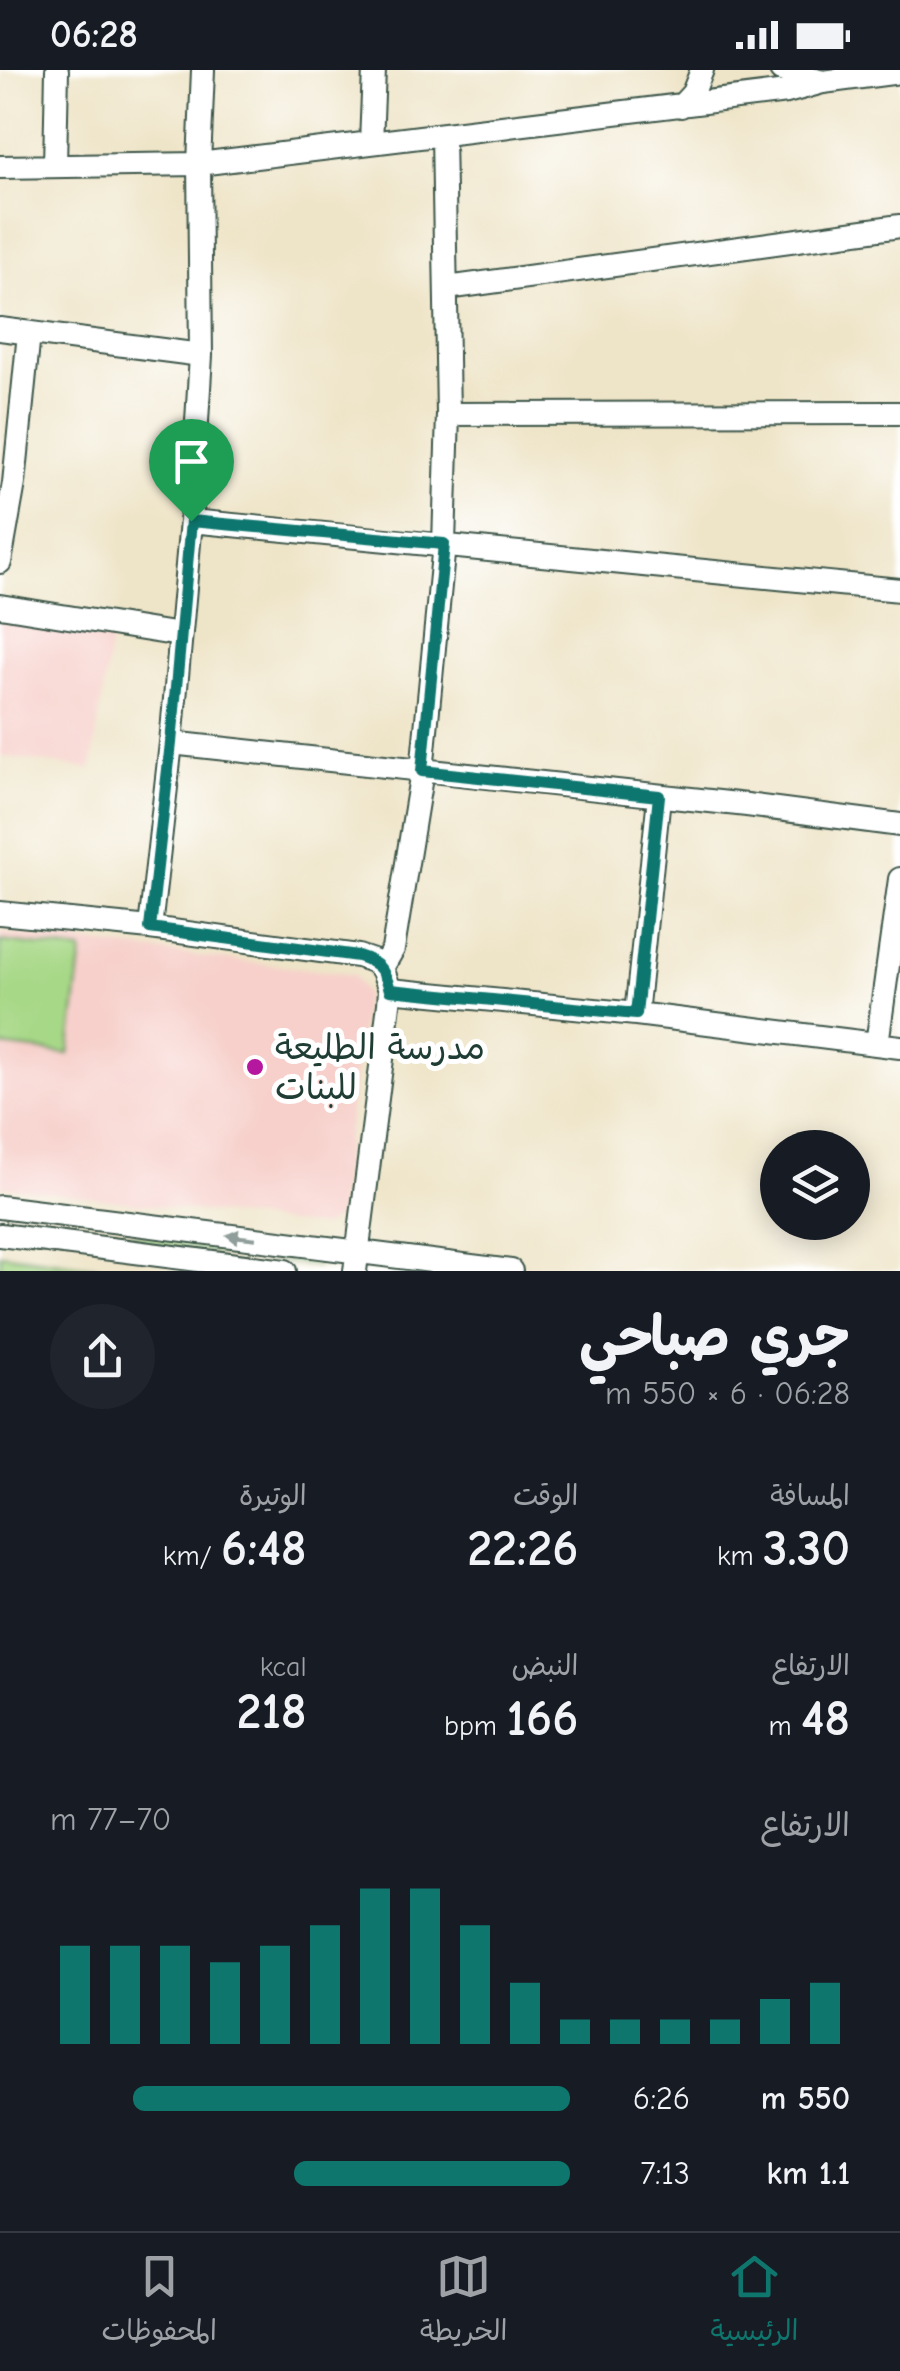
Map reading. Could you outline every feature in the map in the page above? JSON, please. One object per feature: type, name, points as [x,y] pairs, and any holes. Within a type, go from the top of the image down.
[{"type":"street","points":[[55,166],[56,70]]},
{"type":"street","points":[[150,928],[191,521],[201,355],[199,164],[204,70]]},
{"type":"street","points":[[370,143],[374,70]]},
{"type":"street","points":[[681,106],[693,93],[702,70]]},
{"type":"street","points":[[781,70],[823,82]]},
{"type":"street","points":[[0,167],[199,164],[681,106],[900,72]]},
{"type":"street","points":[[356,1261],[386,979],[422,771],[444,544],[448,414],[444,135]]},
{"type":"street","points":[[447,288],[900,226]]},
{"type":"street","points":[[0,329],[201,355]]},
{"type":"street","points":[[0,562],[14,482],[28,333]]},
{"type":"street","points":[[448,414],[900,412]]},
{"type":"street","points":[[191,521],[900,590]]},
{"type":"street","points":[[0,606],[180,634]]},
{"type":"street","points":[[171,743],[747,805],[900,826]]},
{"type":"street","points":[[636,1014],[659,796]]},
{"type":"street","points":[[0,913],[358,956],[373,960],[386,979],[889,1046],[900,879]]},
{"type":"street","points":[[0,1208],[356,1261],[511,1271]]},
{"type":"street","points":[[0,1235],[284,1271]]},
{"type":"shaded area","points":[[0,616],[112,632],[91,769],[0,756]]},
{"type":"shaded area","points":[[0,932],[354,975],[365,994],[337,1217],[322,1227],[0,1186]]},
{"type":"green space","points":[[0,941],[82,951],[69,1054],[0,1046]]},
{"type":"green space","points":[[0,1218],[317,1257],[316,1266],[0,1226]]},
{"type":"green space","points":[[0,1254],[125,1271],[0,1271]]},
{"type":"place","name":"مدرسة الطليعة للبنات","points":[[255,1067]]},
{"type":"route","points":[[191,521],[444,544],[422,771],[659,796],[636,1014],[390,990],[382,968],[373,960],[358,956],[150,928],[191,521]]}]
